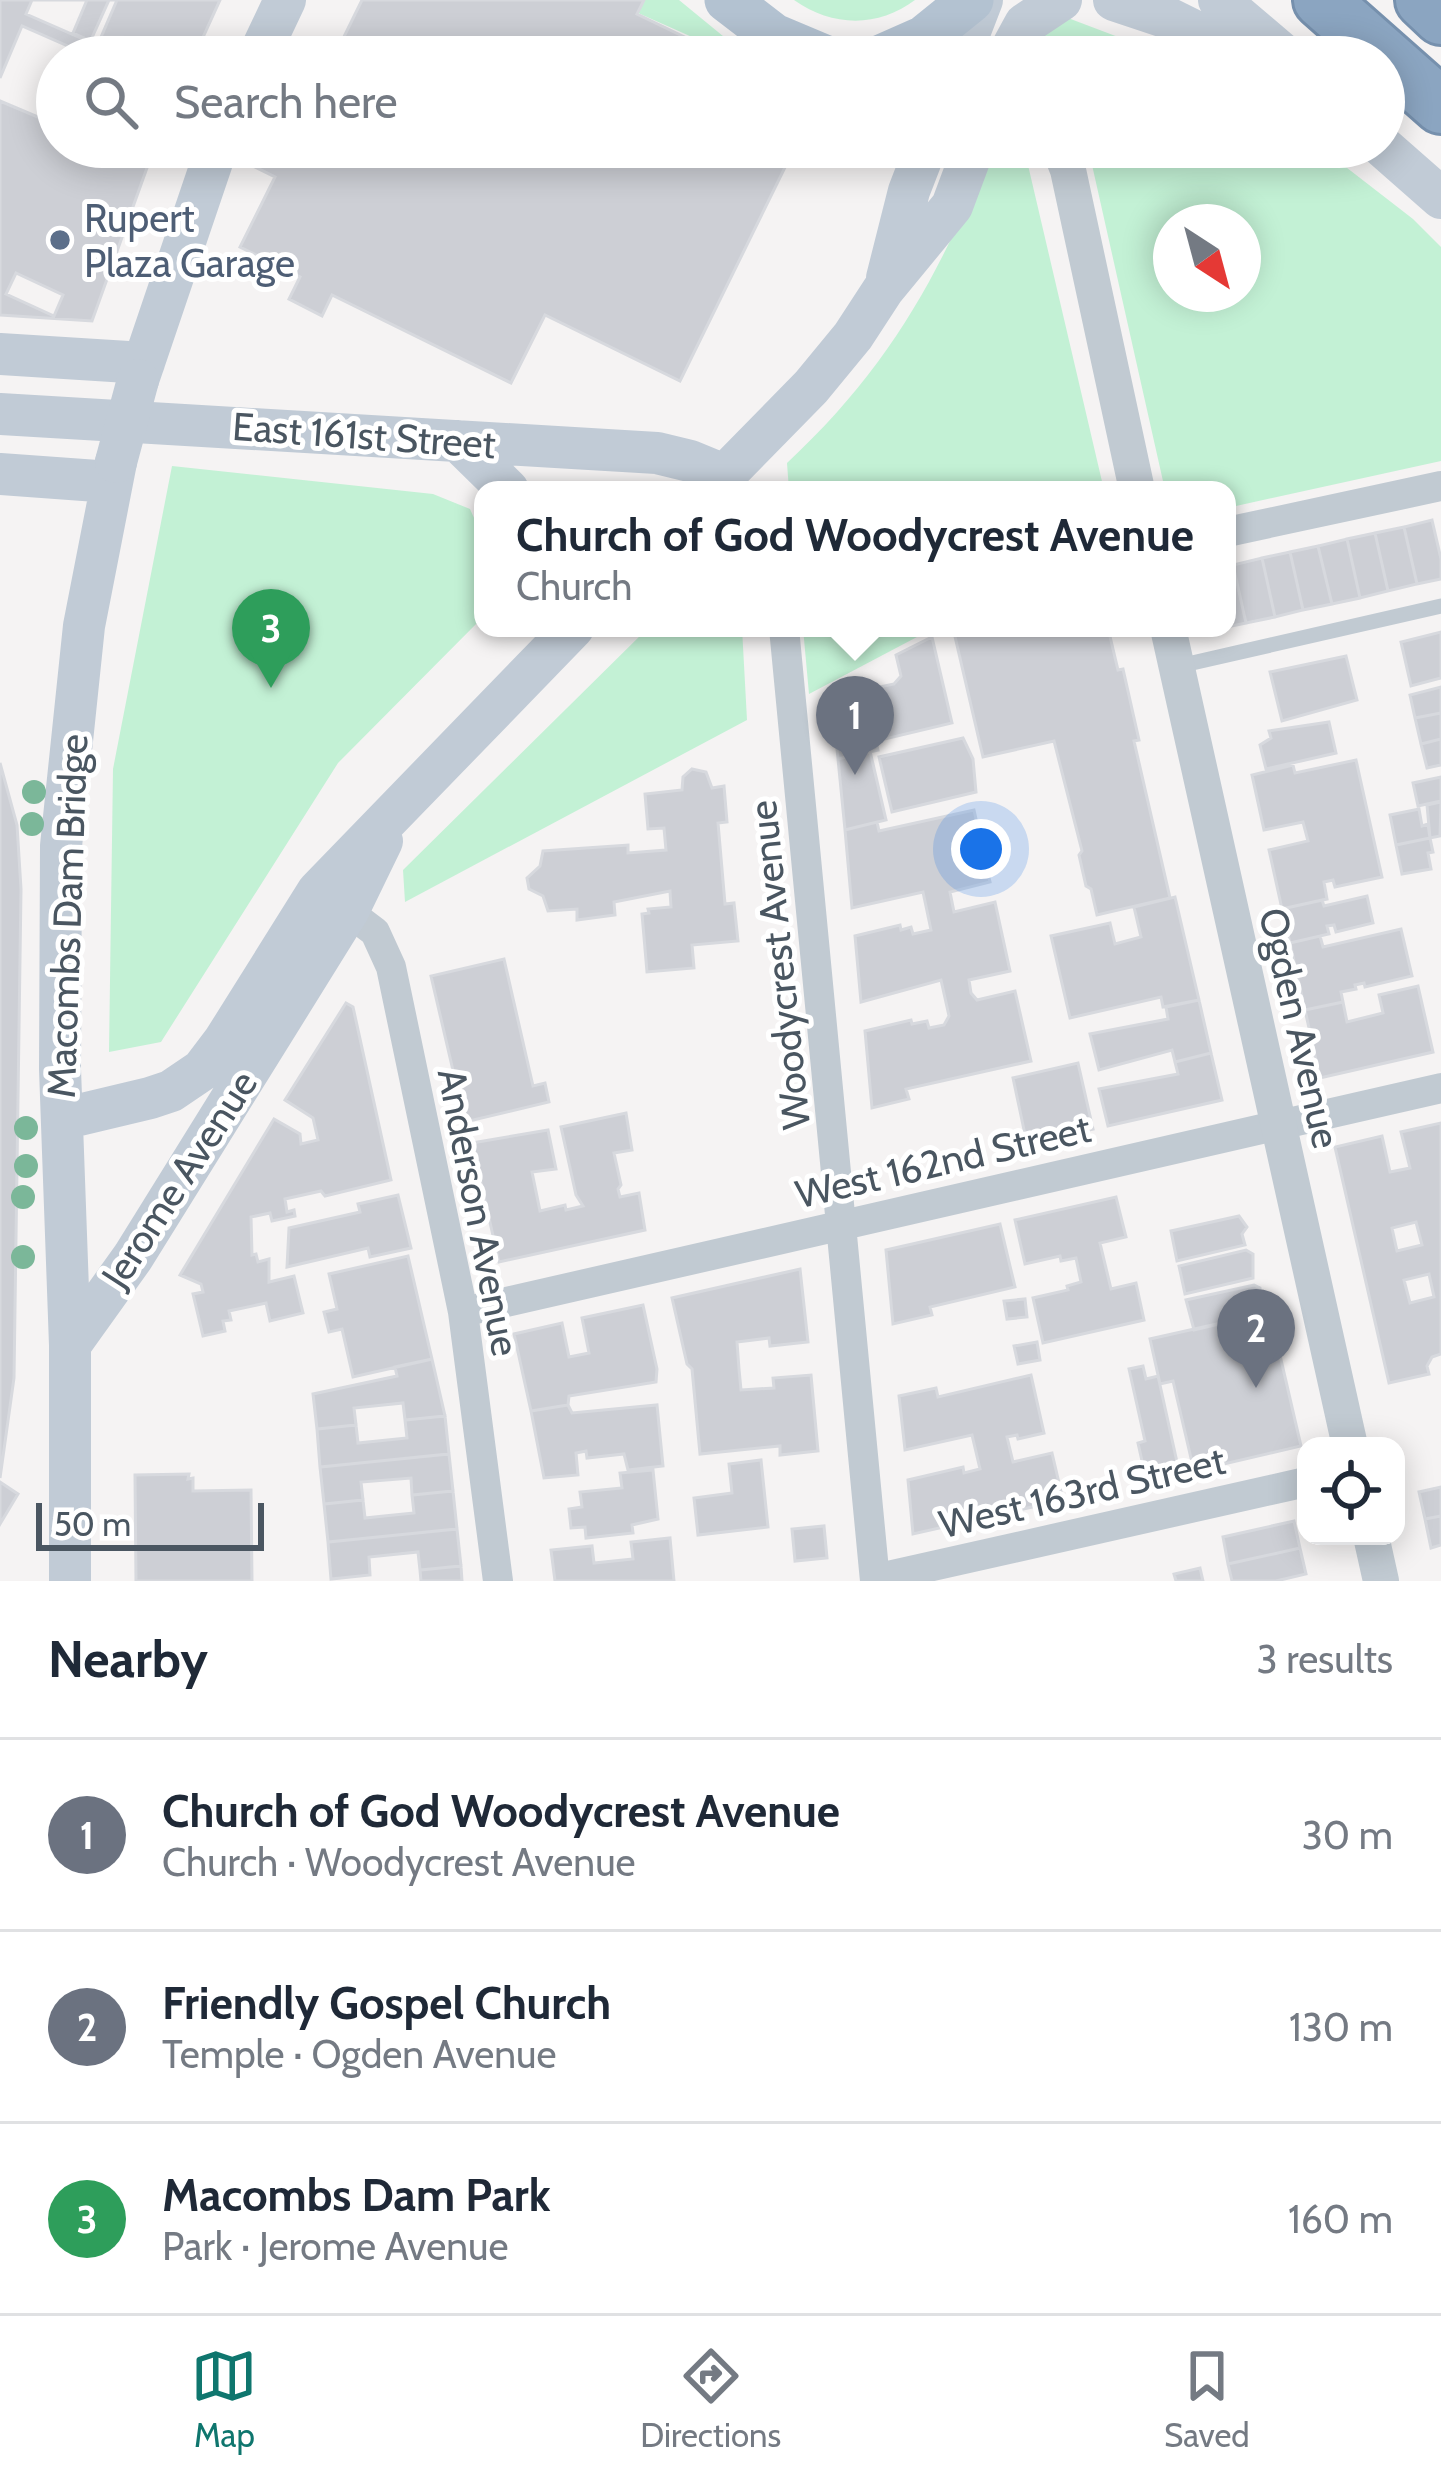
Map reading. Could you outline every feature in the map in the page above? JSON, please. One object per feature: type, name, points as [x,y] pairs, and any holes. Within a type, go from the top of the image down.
[{"type":"highway","points":[[1322,0],[1362,36]]},
{"type":"highway","points":[[1423,0],[1441,17]]},
{"type":"highway","points":[[1405,74],[1441,106]]},
{"type":"main road","points":[[268,36],[285,0]]},
{"type":"main road","points":[[727,0],[774,36]]},
{"type":"main road","points":[[926,36],[971,0]]},
{"type":"main road","points":[[969,36],[982,0]]},
{"type":"main road","points":[[1018,36],[1024,23],[1060,0]]},
{"type":"main road","points":[[1114,0],[1168,17],[1206,36]]},
{"type":"main road","points":[[1219,0],[1261,36]]},
{"type":"main road","points":[[1405,166],[1441,198]]},
{"type":"main road","name":"Macombs Dam Bridge","points":[[70,1345],[60,891],[67,766],[84,626],[113,472],[164,295],[210,168]]},
{"type":"main road","points":[[883,290],[918,168]]},
{"type":"main road","points":[[730,481],[834,360],[883,290],[952,206],[966,168]]},
{"type":"main road","points":[[0,354],[141,372]]},
{"type":"main road","name":"East 161st Street","points":[[0,414],[657,453],[690,460],[721,481]]},
{"type":"main road","points":[[458,441],[499,481]]},
{"type":"main road","points":[[0,474],[113,472]]},
{"type":"main road","name":"Jerome Avenue","points":[[62,1119],[150,1098],[202,1070],[333,901],[400,805],[540,644]]},
{"type":"main road","name":"Jerome Avenue","points":[[70,1345],[133,1257],[333,901]]},
{"type":"main road","points":[[70,1345],[70,1581]]},
{"type":"street","points":[[1067,168],[1135,481]]},
{"type":"street","points":[[1236,530],[1441,486]]},
{"type":"street","name":"Woodycrest Avenue","points":[[785,637],[875,1580]]},
{"type":"street","name":"Ogden Avenue","points":[[1170,637],[1348,1437]]},
{"type":"street","name":"Anderson Avenue","points":[[333,901],[375,932],[391,968],[463,1312],[498,1581]]},
{"type":"street","name":"West 162nd Street","points":[[463,1312],[1441,1088]]},
{"type":"street","name":"West 163rd Street","points":[[875,1580],[1297,1484]]},
{"type":"street","points":[[1373,1545],[1381,1581]]},
{"type":"lane","points":[[1176,667],[1441,606]]},
{"type":"green space","points":[[645,0],[679,0],[723,36],[690,36],[638,13]]},
{"type":"green space","points":[[794,0],[915,0],[886,16],[855,21],[824,15]]},
{"type":"green space","points":[[1068,18],[1116,36],[1042,36]]},
{"type":"green space","points":[[982,168],[1029,168],[1102,481],[788,481],[787,463],[855,392],[883,355],[952,237]]},
{"type":"green space","points":[[1093,168],[1347,168],[1441,247],[1441,461],[1236,506],[1236,481],[1163,481]]},
{"type":"green space","points":[[172,466],[433,494],[470,509],[474,518],[474,626],[338,763],[161,1042],[109,1052],[113,769]]},
{"type":"green space","points":[[639,637],[742,637],[747,720],[405,902],[403,870]]},
{"type":"green space","points":[[804,637],[917,637],[809,694]]},
{"type":"building","points":[[0,0],[220,0],[204,36],[45,36],[22,26],[0,78]]},
{"type":"building","points":[[32,0],[109,0],[93,36],[76,36],[26,14]]},
{"type":"building","points":[[87,0],[117,0],[101,36],[73,33]]},
{"type":"building","points":[[362,0],[644,0],[637,14],[683,36],[344,36]]},
{"type":"building","name":"Rupert Plaza Garage","points":[[0,101],[36,116],[36,168],[147,168],[92,321],[0,315]]},
{"type":"building","points":[[257,168],[785,168],[680,381],[545,315],[511,383],[332,295],[322,316],[289,299],[300,277],[240,247],[275,177]]},
{"type":"building","points":[[16,273],[63,295],[54,316],[6,294]]},
{"type":"building","points":[[1432,520],[1441,579],[1417,584],[1404,527]]},
{"type":"building","points":[[1404,527],[1417,584],[1388,591],[1375,533]]},
{"type":"building","points":[[1375,533],[1388,591],[1360,598],[1347,539]]},
{"type":"building","points":[[1347,539],[1360,598],[1332,604],[1318,546]]},
{"type":"building","points":[[1318,546],[1332,604],[1303,610],[1290,552]]},
{"type":"building","points":[[1290,552],[1303,610],[1275,617],[1262,558]]},
{"type":"building","points":[[1262,558],[1275,617],[1246,623],[1236,564]]},
{"type":"building","points":[[1236,578],[1246,623],[1236,625]]},
{"type":"building","points":[[1441,632],[1441,678],[1411,686],[1401,642]]},
{"type":"building","points":[[932,637],[952,723],[876,741],[878,750],[838,759],[831,690],[853,678],[856,692],[894,684],[901,676],[896,655]]},
{"type":"building","points":[[955,637],[1110,637],[1118,670],[1123,669],[1139,740],[1134,741],[1170,898],[1097,915],[1091,889],[1086,886],[1082,851],[1054,741],[983,757]]},
{"type":"building","points":[[1346,656],[1357,700],[1282,721],[1270,672]]},
{"type":"building","points":[[1441,687],[1441,713],[1415,718],[1410,695]]},
{"type":"building","points":[[1441,713],[1441,739],[1421,744],[1415,718]]},
{"type":"building","points":[[1329,722],[1336,753],[1266,769],[1260,745],[1271,738],[1269,731]]},
{"type":"building","points":[[963,738],[973,759],[976,792],[892,812],[879,757]]},
{"type":"building","points":[[1441,739],[1441,765],[1427,768],[1421,744]]},
{"type":"building","points":[[870,751],[886,820],[845,830],[838,759]]},
{"type":"building","points":[[1356,760],[1382,877],[1335,887],[1333,880],[1324,882],[1327,899],[1282,909],[1269,850],[1308,841],[1303,822],[1264,830],[1252,775],[1293,765],[1295,773]]},
{"type":"building","points":[[0,763],[17,825],[21,889],[14,1378],[0,1478]]},
{"type":"building","points":[[692,769],[706,772],[712,788],[724,786],[727,822],[718,823],[725,904],[734,903],[738,941],[692,945],[694,968],[647,972],[642,914],[671,907],[670,891],[614,902],[615,915],[577,920],[577,909],[548,911],[543,896],[529,889],[527,878],[540,866],[543,851],[628,845],[628,853],[666,850],[664,828],[648,829],[645,794],[682,790],[683,777]]},
{"type":"building","points":[[1441,777],[1441,801],[1418,806],[1413,783]]},
{"type":"building","points":[[1441,802],[1440,836],[1430,838],[1427,805]]},
{"type":"building","points":[[1419,809],[1430,838],[1396,845],[1390,815]]},
{"type":"building","points":[[974,810],[990,882],[950,892],[954,912],[995,902],[1010,971],[969,980],[971,993],[977,1000],[1015,991],[1031,1061],[906,1089],[909,1099],[872,1108],[865,1031],[911,1020],[912,1024],[927,1021],[929,1028],[944,1025],[949,1016],[941,980],[861,1002],[855,936],[900,925],[901,930],[911,927],[913,934],[931,930],[923,892],[852,908],[845,830],[877,822],[879,831]]},
{"type":"building","points":[[1430,838],[1431,869],[1402,874],[1396,845]]},
{"type":"building","points":[[1367,896],[1373,923],[1336,932],[1334,925],[1327,926],[1329,934],[1290,943],[1282,909]]},
{"type":"building","points":[[1175,897],[1199,1000],[1163,1007],[1161,997],[1070,1018],[1051,936],[1110,923],[1115,944],[1141,937],[1134,907]]},
{"type":"building","points":[[1401,929],[1412,976],[1355,985],[1356,989],[1341,992],[1343,1002],[1305,1010],[1290,943],[1320,936],[1323,947]]},
{"type":"building","points":[[504,959],[533,1086],[545,1083],[549,1102],[465,1122],[431,976]]},
{"type":"building","points":[[1418,986],[1433,1052],[1320,1078],[1305,1010],[1343,1002],[1347,1022],[1383,1013],[1379,995]]},
{"type":"building","points":[[1199,1000],[1211,1053],[1175,1062],[1172,1050],[1099,1070],[1090,1034],[1168,1019],[1166,1007]]},
{"type":"building","points":[[346,1003],[353,1007],[391,1180],[325,1196],[321,1191],[285,1199],[287,1212],[294,1210],[295,1216],[272,1221],[270,1213],[251,1217],[252,1255],[256,1254],[258,1262],[269,1259],[269,1282],[294,1276],[303,1313],[270,1321],[266,1303],[229,1311],[231,1320],[223,1321],[225,1331],[203,1336],[193,1294],[203,1292],[201,1284],[180,1275],[274,1119],[300,1134],[301,1144],[318,1140],[313,1118],[285,1100]]},
{"type":"building","points":[[1211,1053],[1222,1100],[1108,1126],[1099,1089],[1178,1074],[1175,1062]]},
{"type":"building","points":[[1078,1063],[1093,1129],[1027,1144],[1013,1078]]},
{"type":"building","points":[[626,1113],[632,1150],[614,1153],[618,1189],[620,1197],[639,1193],[645,1230],[499,1262],[472,1143],[548,1130],[556,1169],[532,1172],[540,1211],[565,1205],[566,1210],[583,1206],[576,1195],[561,1127]]},
{"type":"building","points":[[1441,1123],[1441,1354],[1432,1357],[1429,1374],[1389,1383],[1335,1147],[1382,1136],[1390,1172],[1410,1168],[1401,1132]],"holes":[[[1416,1222],[1422,1245],[1397,1251],[1392,1228]],[[1429,1274],[1434,1297],[1410,1303],[1404,1280]]]},
{"type":"building","points":[[398,1195],[411,1248],[370,1257],[368,1248],[287,1267],[289,1228],[360,1212],[358,1204]]},
{"type":"building","points":[[1116,1197],[1126,1237],[1100,1243],[1111,1289],[1136,1283],[1144,1320],[1043,1343],[1033,1298],[1081,1282],[1076,1258],[1061,1261],[1060,1256],[1025,1264],[1015,1220]]},
{"type":"building","points":[[1239,1216],[1247,1227],[1242,1234],[1245,1245],[1177,1261],[1171,1231]]},
{"type":"building","points":[[1000,1224],[1015,1287],[930,1307],[932,1315],[893,1324],[886,1250]]},
{"type":"building","points":[[1246,1250],[1253,1254],[1253,1278],[1185,1294],[1179,1266]]},
{"type":"building","points":[[408,1256],[432,1359],[353,1377],[342,1329],[329,1332],[324,1312],[337,1309],[329,1274]]},
{"type":"building","points":[[800,1269],[808,1342],[770,1346],[769,1338],[737,1342],[741,1390],[774,1388],[773,1378],[811,1375],[818,1451],[780,1455],[780,1446],[700,1454],[692,1369],[672,1298]]},
{"type":"building","points":[[1254,1285],[1260,1288],[1261,1314],[1194,1330],[1186,1300]]},
{"type":"building","points":[[1025,1299],[1027,1317],[1007,1319],[1004,1301]]},
{"type":"building","points":[[643,1305],[656,1382],[569,1396],[568,1405],[531,1411],[514,1334],[562,1323],[569,1357],[589,1353],[582,1318]]},
{"type":"building","points":[[1270,1312],[1299,1437],[1297,1447],[1194,1471],[1173,1381],[1160,1384],[1150,1339]]},
{"type":"building","points":[[1037,1342],[1040,1360],[1018,1364],[1014,1346]]},
{"type":"building","points":[[432,1359],[445,1416],[405,1420],[403,1403],[354,1408],[356,1425],[317,1429],[313,1394],[397,1376],[395,1367]]},
{"type":"building","points":[[1143,1366],[1146,1379],[1158,1376],[1179,1471],[1165,1474],[1159,1482],[1146,1479],[1138,1443],[1145,1441],[1129,1369]]},
{"type":"building","points":[[1031,1375],[1044,1433],[1007,1437],[1013,1462],[1052,1453],[1063,1500],[913,1534],[908,1480],[963,1467],[964,1473],[980,1469],[972,1435],[905,1450],[899,1396],[936,1388],[938,1397]]},
{"type":"building","points":[[568,1405],[572,1413],[657,1405],[663,1466],[628,1470],[624,1454],[587,1458],[586,1451],[576,1453],[578,1475],[544,1478],[531,1411]]},
{"type":"building","points":[[445,1416],[449,1454],[320,1467],[317,1429],[356,1425],[358,1443],[407,1438],[405,1420]]},
{"type":"building","points":[[449,1454],[453,1491],[412,1495],[411,1478],[361,1482],[363,1500],[324,1504],[320,1467]]},
{"type":"building","points":[[761,1460],[768,1527],[698,1535],[694,1498],[732,1493],[729,1464]]},
{"type":"building","points":[[653,1470],[658,1519],[632,1525],[633,1533],[586,1538],[585,1527],[571,1528],[569,1509],[582,1507],[580,1492],[622,1488],[620,1473]]},
{"type":"building","points":[[189,1474],[193,1491],[251,1490],[252,1581],[136,1581],[135,1475]]},
{"type":"building","points":[[0,1482],[18,1494],[0,1524]]},
{"type":"building","points":[[1441,1487],[1441,1516],[1425,1519],[1419,1492]]},
{"type":"building","points":[[453,1491],[457,1529],[328,1542],[324,1504],[363,1500],[365,1518],[414,1513],[412,1495]]},
{"type":"building","points":[[1441,1516],[1441,1545],[1431,1548],[1425,1519]]},
{"type":"building","points":[[1294,1521],[1300,1548],[1228,1564],[1223,1537]]},
{"type":"building","points":[[824,1526],[827,1558],[795,1561],[792,1529]]},
{"type":"building","points":[[457,1529],[461,1566],[420,1570],[418,1552],[369,1557],[370,1575],[331,1579],[328,1542]]},
{"type":"building","points":[[670,1538],[674,1581],[555,1581],[551,1550],[592,1546],[594,1563],[633,1559],[631,1542]]},
{"type":"building","points":[[1300,1548],[1306,1574],[1276,1581],[1232,1581],[1228,1564]]},
{"type":"building","points":[[461,1566],[462,1581],[421,1581],[420,1570]]},
{"type":"building","points":[[1200,1568],[1203,1581],[1176,1581],[1174,1574]]},
{"type":"place","name":"Rupert Plaza Garage","points":[[60,240]]},
{"type":"place","name":"Macombs Dam Park","points":[[271,688]]},
{"type":"place","name":"Church of God Woodycrest Avenue","points":[[855,775]]},
{"type":"place","name":"Friendly Gospel Church","points":[[1256,1388]]}]
